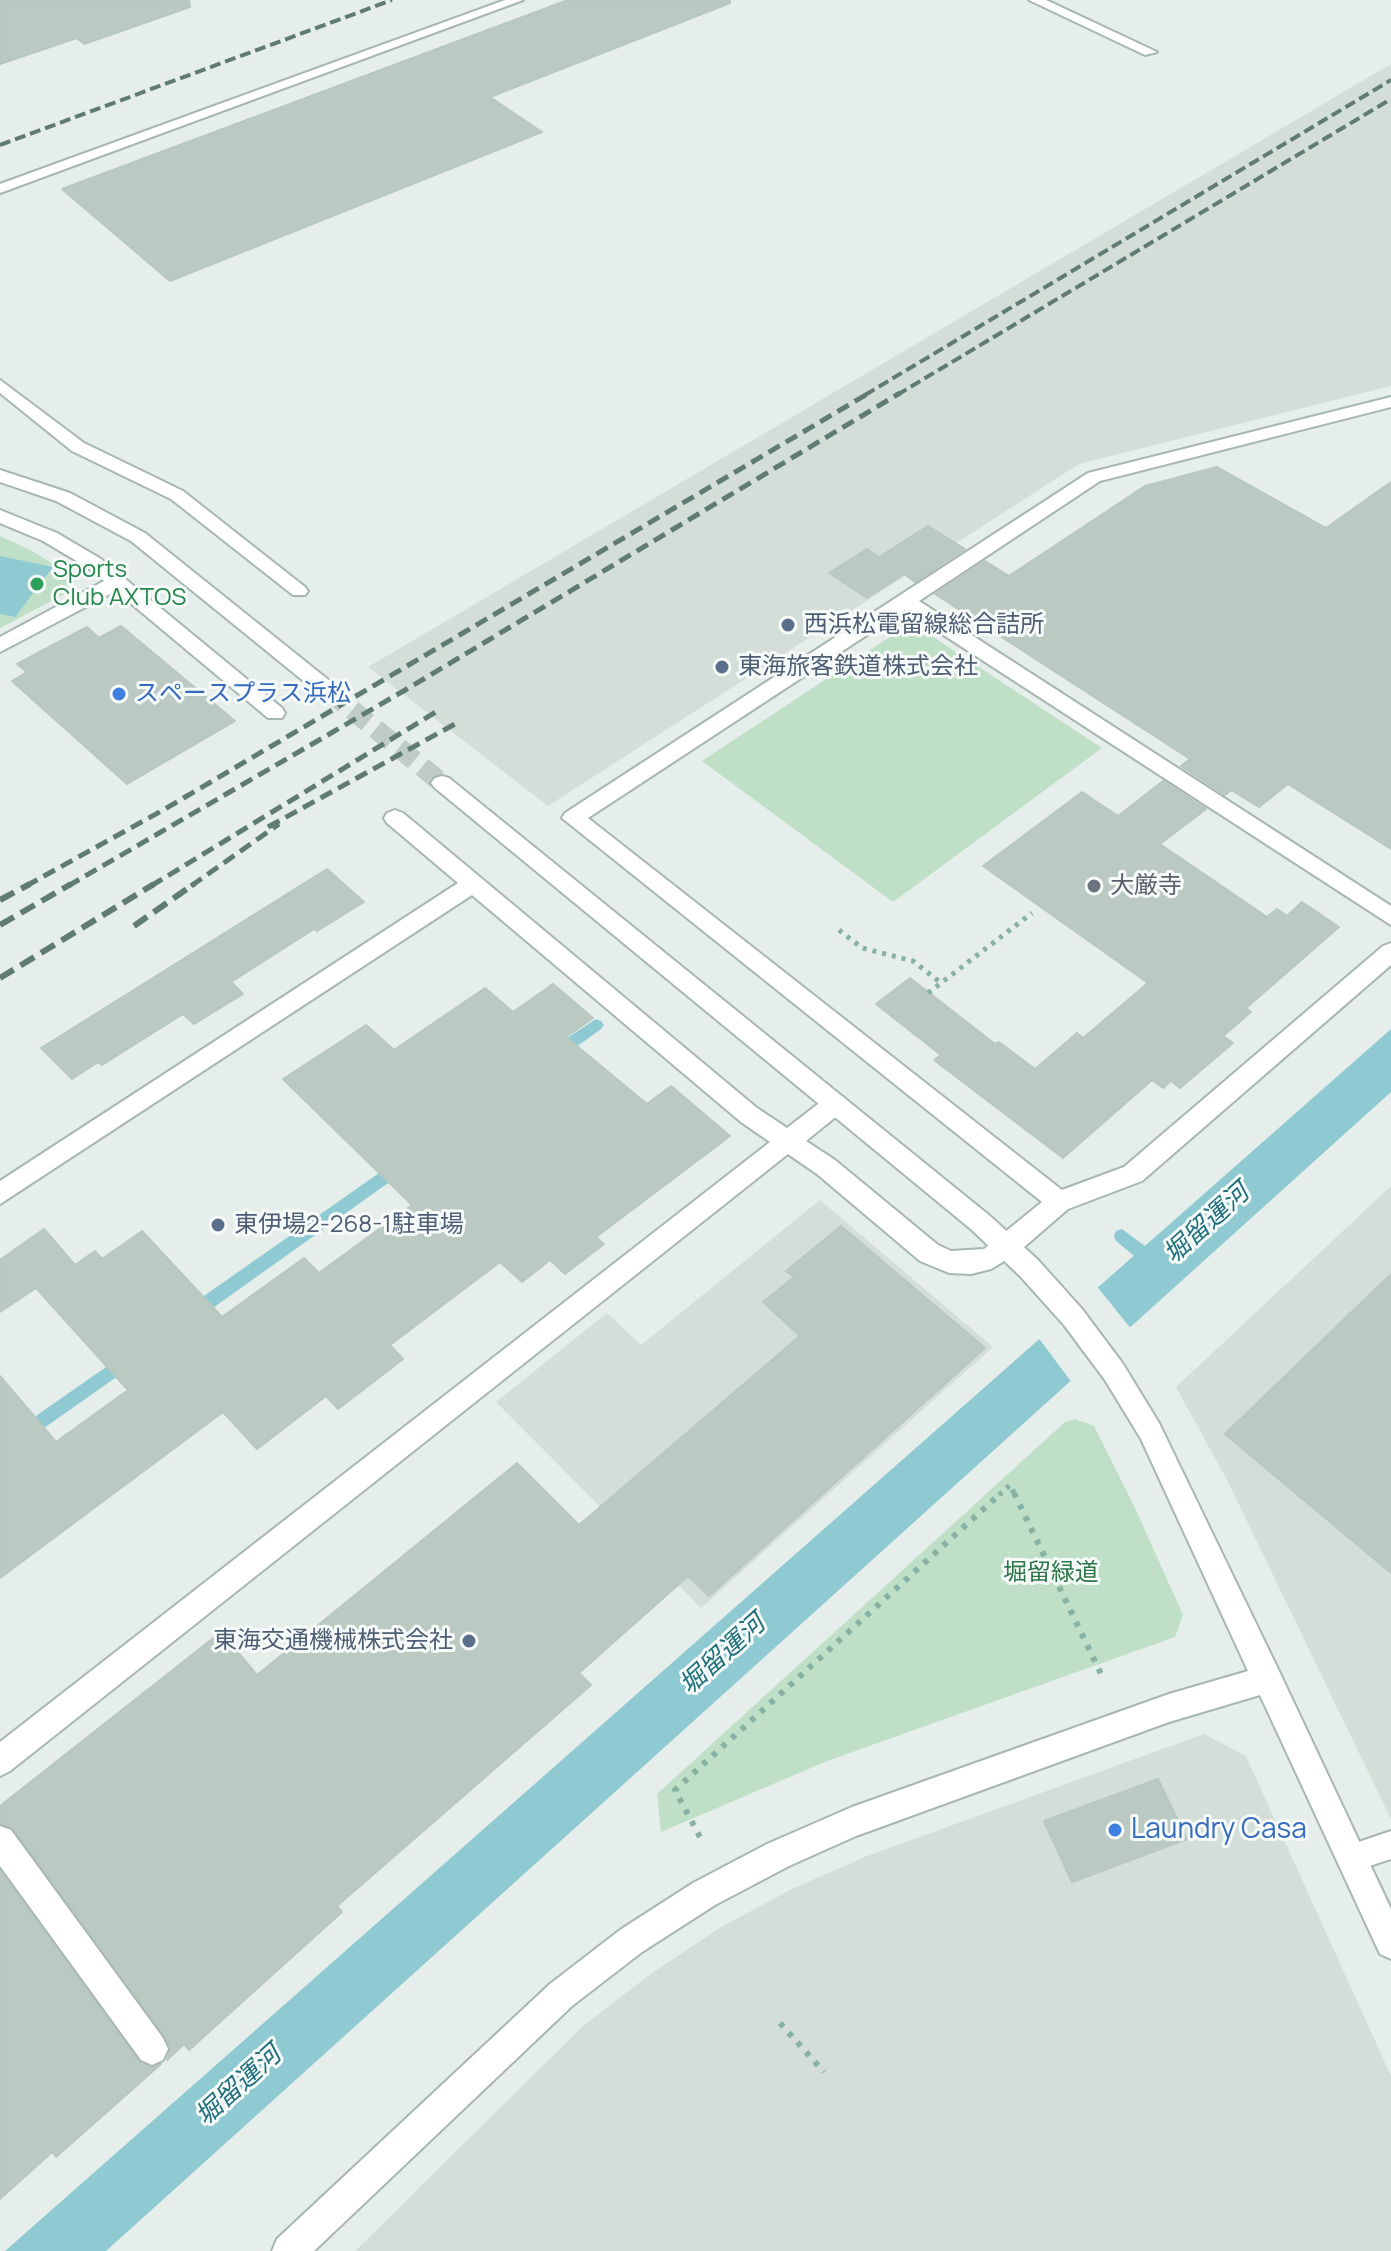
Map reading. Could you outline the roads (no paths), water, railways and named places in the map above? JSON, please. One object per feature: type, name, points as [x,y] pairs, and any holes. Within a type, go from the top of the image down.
[{"type":"street","points":[[1059,1202],[573,818],[1094,477],[1391,402]]},
{"type":"street","points":[[0,476],[63,497],[138,537],[329,691]]},
{"type":"street","points":[[0,516],[62,543],[118,582],[275,713]]},
{"type":"street","points":[[0,645],[118,582]]},
{"type":"street","points":[[905,601],[1391,917]]},
{"type":"street","points":[[442,783],[1007,1247],[1055,1297],[1108,1364],[1150,1431],[1391,1943]]},
{"type":"street","points":[[395,818],[749,1115],[826,1167],[929,1253],[949,1262],[971,1263],[991,1258],[1059,1202],[1133,1174],[1391,952]]},
{"type":"street","points":[[0,1194],[473,884]]},
{"type":"street","points":[[0,1761],[835,1104]]},
{"type":"street","points":[[289,2251],[561,1995],[631,1941],[704,1894],[778,1855],[852,1822],[1169,1708],[1268,1679]]},
{"type":"street","points":[[0,1841],[152,2049]]},
{"type":"lane","points":[[0,189],[517,0]]},
{"type":"lane","points":[[1035,0],[1150,52]]},
{"type":"lane","points":[[0,385],[78,447],[177,495],[299,591]]},
{"type":"lane","points":[[1351,1858],[1391,1845]]},
{"type":"water","points":[[0,556],[53,567],[15,617],[0,614]]},
{"type":"water","name":"堀留運河","points":[[1391,1029],[1391,1092],[106,2251],[5,2251]]},
{"type":"waterway","points":[[555,1054],[596,1025]]},
{"type":"waterway","points":[[190,1315],[399,1166]]},
{"type":"waterway","points":[[1122,1236],[1155,1263]]},
{"type":"waterway","points":[[0,1451],[129,1359]]},
{"type":"tunnel","points":[[329,691],[442,783]]},
{"type":"railway","points":[[0,145],[392,0]]},
{"type":"railway","points":[[865,395],[1391,80]]},
{"type":"railway","points":[[897,395],[1391,99]]},
{"type":"railway","points":[[26,886],[165,809],[869,393]]},
{"type":"railway","points":[[68,886],[412,686],[900,393]]},
{"type":"railway","points":[[151,886],[439,710]]},
{"type":"railway","points":[[268,827],[455,724]]},
{"type":"railway","points":[[191,886],[279,824]]},
{"type":"railway","points":[[0,900],[30,884]]},
{"type":"railway","points":[[0,925],[71,884]]},
{"type":"railway","points":[[0,978],[154,884]]},
{"type":"railway","points":[[134,926],[194,884]]},
{"type":"place","name":"Sports Club AXTOS","points":[[37,584]]},
{"type":"place","name":"西浜松電留線総合詰所","points":[[788,625]]},
{"type":"place","name":"東海旅客鉄道株式会社","points":[[722,667]]},
{"type":"place","name":"スペースプラス浜松","points":[[119,694]]},
{"type":"place","name":"大厳寺","points":[[1094,886]]},
{"type":"place","name":"東伊場2-268-1駐車場","points":[[218,1225]]},
{"type":"place","name":"東海交通機械株式会社","points":[[469,1641]]},
{"type":"place","name":"Laundry Casa","points":[[1115,1830]]},
{"type":"park label","name":"堀留緑道","points":[[1051,1573]]}]
